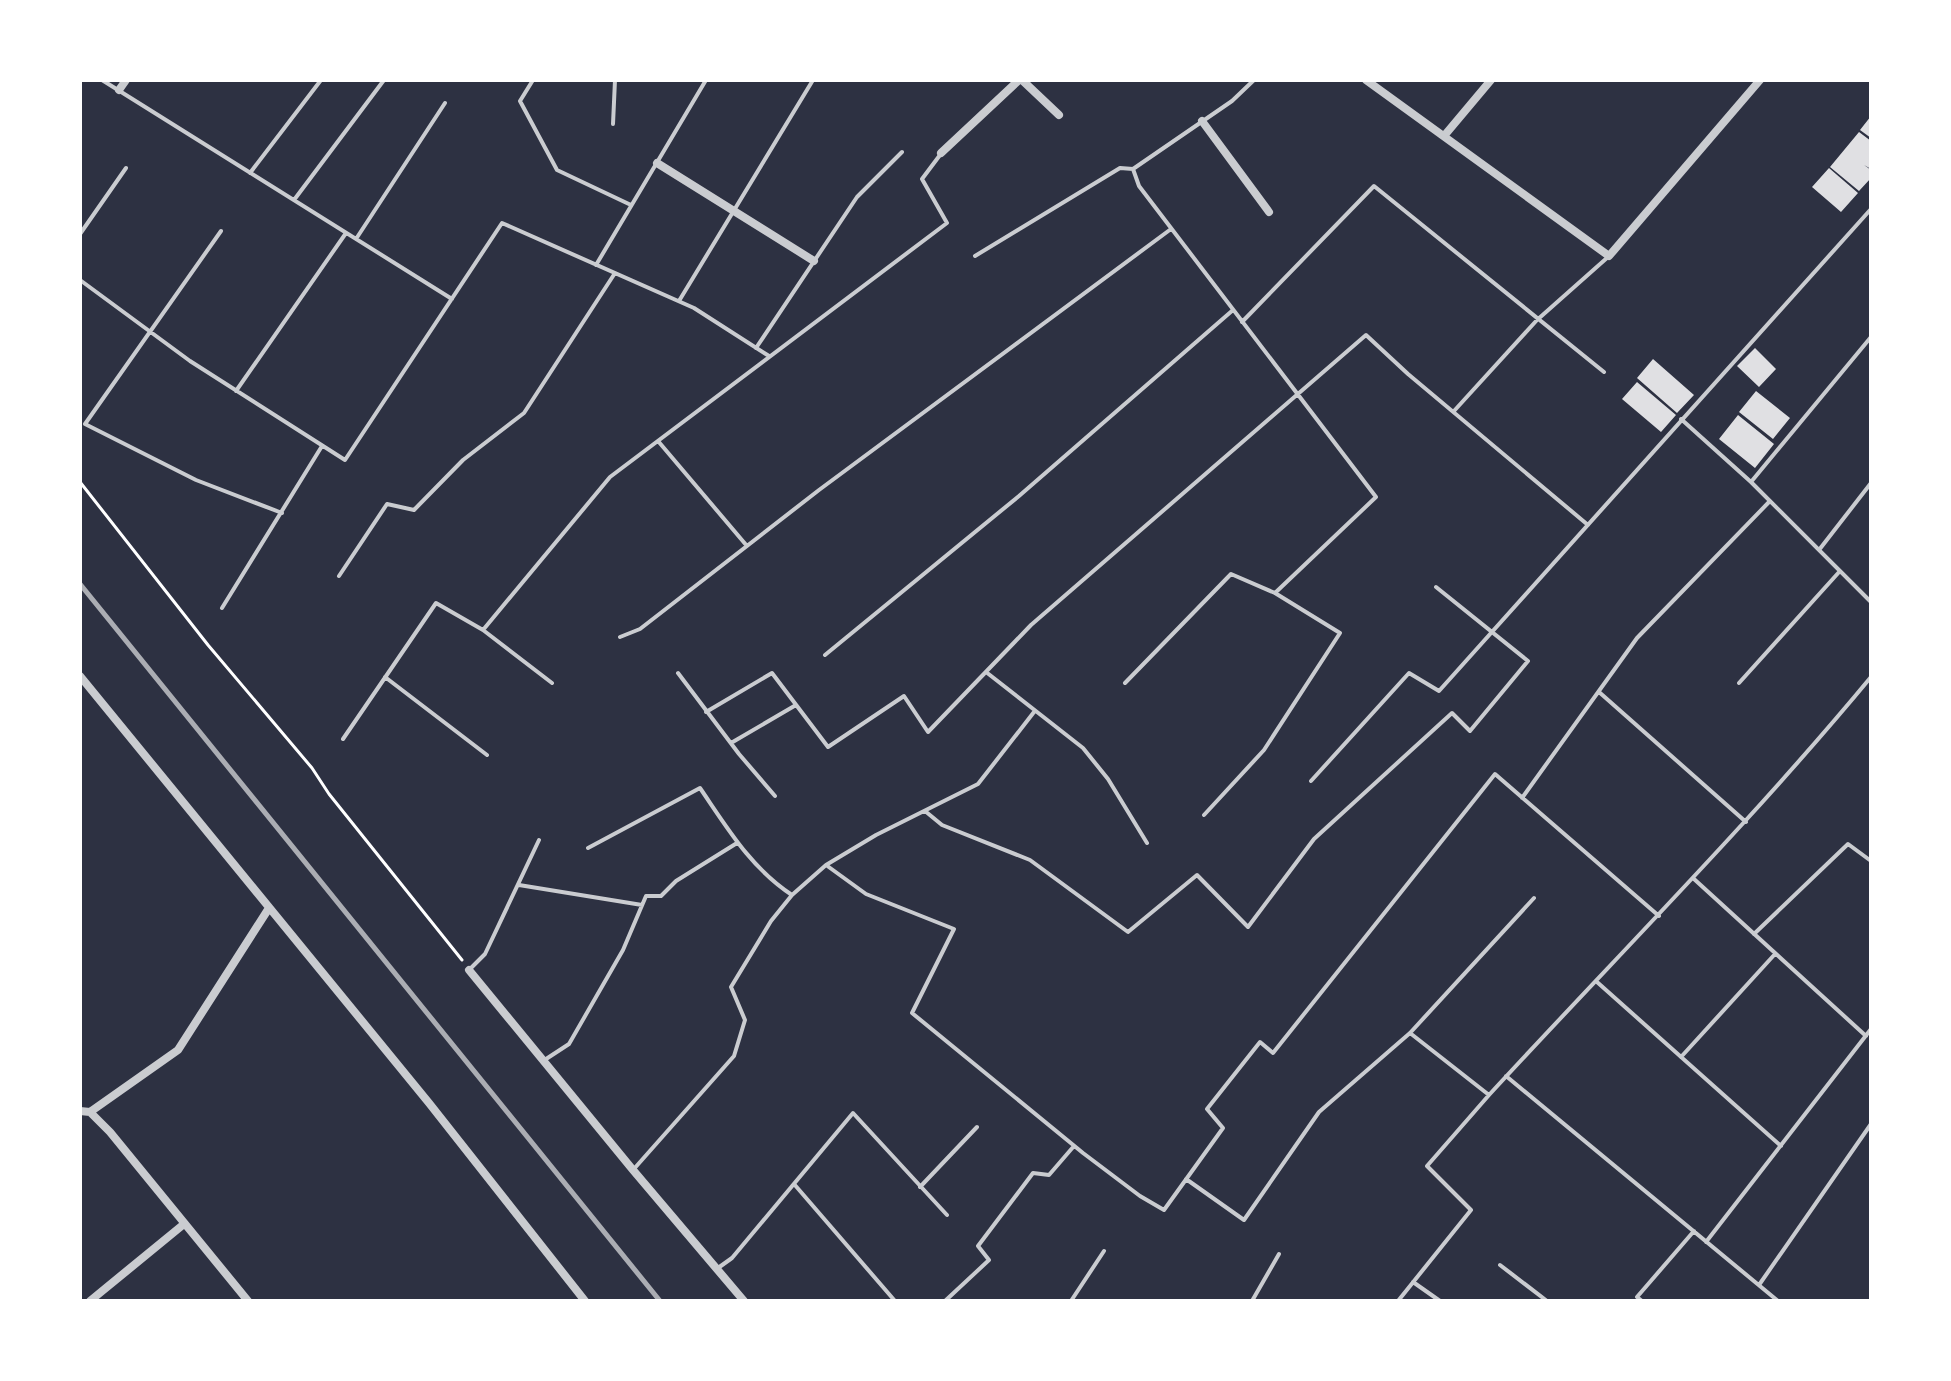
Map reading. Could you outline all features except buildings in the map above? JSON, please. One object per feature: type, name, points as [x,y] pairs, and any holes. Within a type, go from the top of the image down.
[{"type":"street","points":[[119,90],[126,80]]},
{"type":"street","points":[[941,153],[1020,80],[1059,115]]},
{"type":"street","points":[[1366,80],[1609,256],[1760,80]]},
{"type":"street","points":[[1444,136],[1491,80]]},
{"type":"street","points":[[1202,121],[1269,212]]},
{"type":"street","points":[[657,163],[814,261]]},
{"type":"street","points":[[80,676],[429,1103],[585,1301]]},
{"type":"street","points":[[248,1301],[110,1132],[85,1112],[178,1050],[269,908]]},
{"type":"street","points":[[469,970],[744,1301]]},
{"type":"street","points":[[90,1301],[184,1224]]},
{"type":"lane","points":[[102,80],[452,299]]},
{"type":"lane","points":[[250,173],[321,80]]},
{"type":"lane","points":[[294,200],[384,80]]},
{"type":"lane","points":[[533,80],[520,101],[557,170],[631,205]]},
{"type":"lane","points":[[613,124],[615,80]]},
{"type":"lane","points":[[596,265],[706,80]]},
{"type":"lane","points":[[679,301],[813,80]]},
{"type":"lane","points":[[975,256],[1120,168],[1133,169],[1232,101],[1254,80]]},
{"type":"lane","points":[[356,239],[445,103]]},
{"type":"lane","points":[[756,348],[857,197],[902,152]]},
{"type":"lane","points":[[483,630],[610,477],[947,223],[922,179],[941,153]]},
{"type":"lane","points":[[80,234],[126,168]]},
{"type":"lane","points":[[1133,169],[1139,186],[1376,497],[1275,593]]},
{"type":"lane","points":[[1242,322],[1374,186],[1604,372]]},
{"type":"lane","points":[[1311,781],[1409,673],[1439,691],[1871,209]]},
{"type":"lane","points":[[80,280],[236,391],[345,460],[502,223],[694,308],[769,356]]},
{"type":"lane","points":[[620,637],[640,629],[1171,229]]},
{"type":"lane","points":[[221,231],[85,424],[196,480],[282,513]]},
{"type":"lane","points":[[236,391],[346,233]]},
{"type":"lane","points":[[1454,411],[1537,320],[1609,256]]},
{"type":"lane","points":[[339,576],[387,504],[414,510],[463,460],[524,413],[615,273]]},
{"type":"lane","points":[[825,655],[1019,496],[1233,310]]},
{"type":"lane","points":[[706,712],[772,673],[828,747],[904,696],[928,732],[1031,625],[1366,335],[1588,525]]},
{"type":"lane","points":[[1751,482],[1871,337]]},
{"type":"lane","points":[[1681,419],[1751,482],[1871,602]]},
{"type":"lane","points":[[658,441],[747,546]]},
{"type":"lane","points":[[222,608],[322,446]]},
{"type":"lane","points":[[1819,550],[1871,483]]},
{"type":"lane","points":[[1522,798],[1637,638],[1770,501]]},
{"type":"lane","points":[[1739,683],[1840,571]]},
{"type":"lane","points":[[1125,683],[1231,574],[1275,593],[1340,633],[1264,750],[1204,815]]},
{"type":"lane","points":[[925,811],[942,825],[1030,860],[1128,932],[1197,875],[1248,927],[1314,839],[1452,713],[1470,731],[1528,661],[1436,587]]},
{"type":"lane","points":[[343,739],[436,603],[483,630],[552,683]]},
{"type":"lane","points":[[986,672],[1083,748],[1108,779],[1147,843]]},
{"type":"lane","points":[[678,673],[775,796]]},
{"type":"lane","points":[[385,677],[487,755]]},
{"type":"lane","points":[[1398,1301],[1471,1210],[1427,1166],[1506,1076],[1746,822],[1871,677]]},
{"type":"lane","points":[[1599,692],[1746,822]]},
{"type":"lane","points":[[731,743],[796,705]]},
{"type":"lane","points":[[633,1170],[734,1056],[745,1020],[731,987],[771,921],[792,895],[826,865],[876,835],[978,784],[1034,712]]},
{"type":"lane","points":[[826,865],[866,894],[954,929],[912,1013],[1074,1146],[1140,1196],[1164,1210],[1223,1128],[1207,1109],[1260,1042],[1273,1053],[1495,774],[1659,916]]},
{"type":"lane","points":[[588,848],[700,788],[737,843],[768,879],[792,895]]},
{"type":"lane","points":[[469,970],[485,954],[539,840]]},
{"type":"lane","points":[[543,1061],[569,1044],[623,950],[646,896],[661,896],[676,881],[737,843]]},
{"type":"lane","points":[[1754,934],[1848,844],[1871,861]]},
{"type":"lane","points":[[1694,879],[1866,1036]]},
{"type":"lane","points":[[518,885],[642,905]]},
{"type":"lane","points":[[1186,1179],[1244,1220],[1319,1112],[1410,1033],[1534,898]]},
{"type":"lane","points":[[1681,1057],[1775,954]]},
{"type":"lane","points":[[1597,982],[1781,1146]]},
{"type":"lane","points":[[1706,1242],[1871,1029]]},
{"type":"lane","points":[[1410,1033],[1489,1095]]},
{"type":"lane","points":[[1506,1076],[1778,1301]]},
{"type":"lane","points":[[716,1269],[732,1258],[853,1113],[947,1215]]},
{"type":"lane","points":[[1759,1285],[1871,1124]]},
{"type":"lane","points":[[920,1187],[977,1127]]},
{"type":"lane","points":[[945,1301],[989,1260],[978,1246],[1033,1173],[1049,1175],[1074,1146]]},
{"type":"lane","points":[[794,1184],[895,1301]]},
{"type":"lane","points":[[1642,1301],[1637,1297],[1694,1231]]},
{"type":"lane","points":[[1071,1301],[1104,1251]]},
{"type":"lane","points":[[1252,1301],[1279,1254]]},
{"type":"lane","points":[[1500,1265],[1547,1301]]},
{"type":"lane","points":[[1413,1282],[1440,1301]]},
{"type":"path","points":[[80,482],[208,645],[312,768],[329,794],[469,970]]},
{"type":"railway","points":[[80,584],[660,1301]]}]
